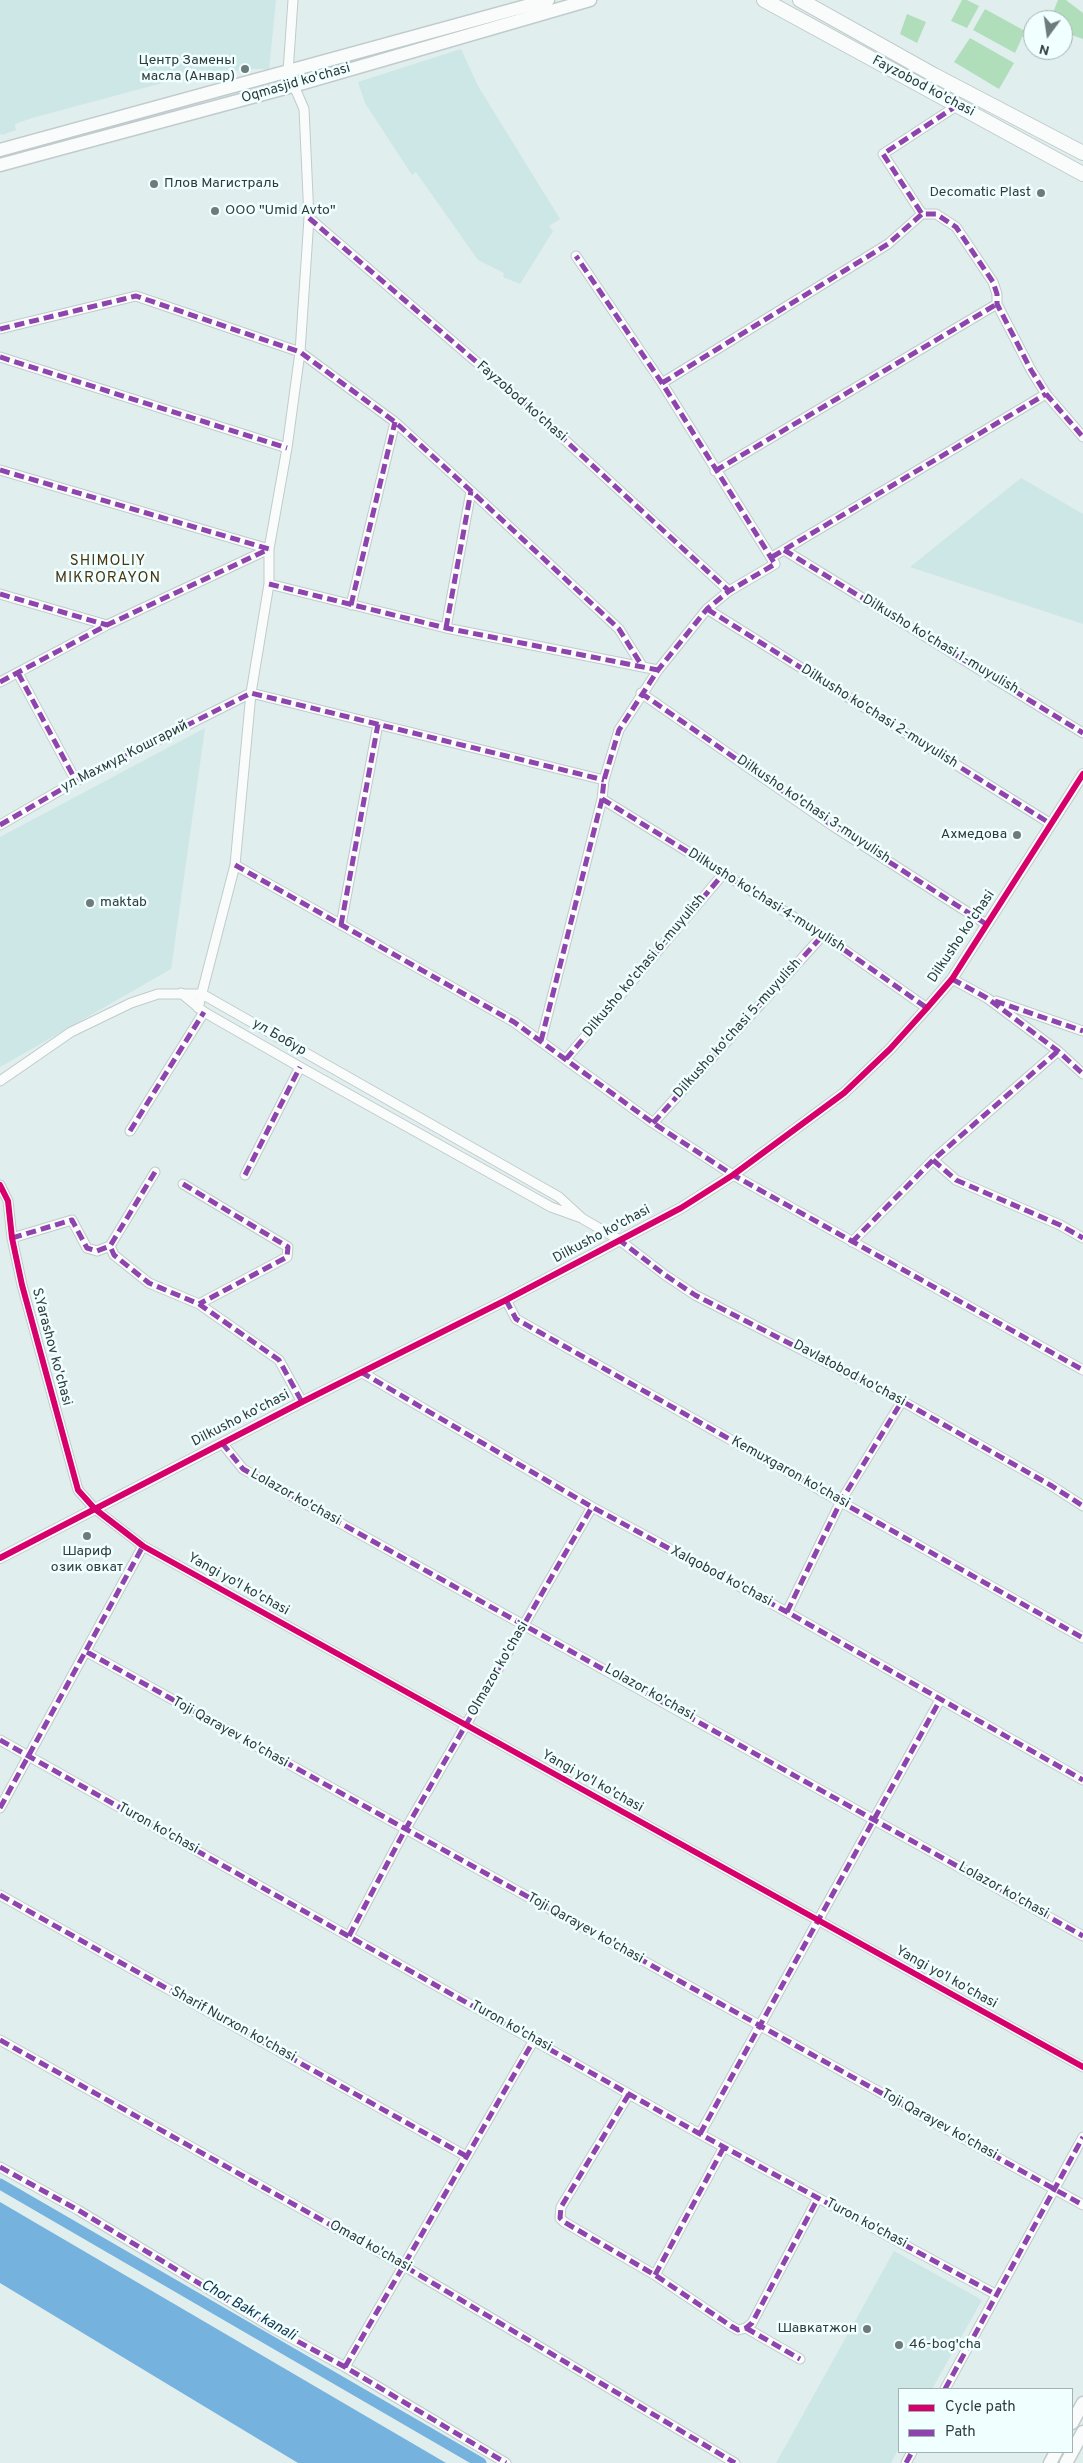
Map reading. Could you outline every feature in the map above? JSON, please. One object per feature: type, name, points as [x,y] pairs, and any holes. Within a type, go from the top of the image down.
[{"type":"main road","name":"Oqmasjid ko'chasi","points":[[0,150],[548,0]]},
{"type":"main road","name":"Oqmasjid ko'chasi","points":[[0,165],[293,86],[590,0]]},
{"type":"main road","name":"Fayzobod ko'chasi","points":[[764,0],[1083,174]]},
{"type":"main road","name":"Fayzobod ko'chasi","points":[[800,0],[934,75],[1083,153]]},
{"type":"main road","points":[[1073,2421],[1083,2403]]},
{"type":"main road","points":[[1073,2450],[1083,2432]]},
{"type":"street","points":[[130,1131],[201,1010],[202,994],[235,865],[252,693],[269,584],[269,549],[287,448],[300,352],[309,218],[304,109],[288,72],[293,0]]},
{"type":"street","points":[[922,214],[883,154],[958,105]]},
{"type":"street","points":[[662,383],[888,244],[922,214],[936,214],[956,227],[993,282],[998,294],[997,304],[1031,370],[1046,394],[1083,436]]},
{"type":"street","name":"Fayzobod ko'chasi","points":[[309,218],[530,408],[729,591]]},
{"type":"street","points":[[541,1041],[602,799],[604,780],[619,730],[641,693],[707,609],[729,591],[775,564],[715,471],[662,383],[576,256]]},
{"type":"street","points":[[0,329],[136,296],[300,352],[395,422],[471,491],[619,629],[642,666]]},
{"type":"street","points":[[715,471],[997,304]]},
{"type":"street","points":[[0,357],[287,448]]},
{"type":"street","points":[[772,557],[1046,394]]},
{"type":"street","points":[[351,605],[395,422]]},
{"type":"street","points":[[0,470],[269,549]]},
{"type":"street","points":[[446,628],[471,491]]},
{"type":"street","points":[[0,682],[107,625],[269,549]]},
{"type":"street","name":"Dilkusho ko'chasi 1-muyulish","points":[[784,550],[1083,732]]},
{"type":"street","points":[[269,584],[446,628],[658,670]]},
{"type":"street","points":[[0,594],[107,625]]},
{"type":"street","name":"Dilkusho ko'chasi 2-muyulish","points":[[707,609],[1051,824]]},
{"type":"street","points":[[18,673],[76,782]]},
{"type":"street","points":[[252,693],[604,780]]},
{"type":"street","name":"ул Махмуд Кошгарий","points":[[0,825],[76,782],[252,693]]},
{"type":"street","name":"Dilkusho ko'chasi 3-muyulish","points":[[641,693],[833,826],[986,924]]},
{"type":"street","points":[[341,924],[378,724]]},
{"type":"street","name":"Dilkusho ko'chasi","points":[[0,1558],[302,1402],[506,1300],[618,1239],[681,1208],[733,1175],[844,1093],[890,1049],[927,1008],[952,979],[1083,774]]},
{"type":"street","name":"Dilkusho ko'chasi 4-muyulish","points":[[602,799],[823,934],[927,1008]]},
{"type":"street","points":[[235,865],[514,1022],[653,1123],[733,1175],[1083,1370]]},
{"type":"street","name":"Dilkusho ko'chasi 6-muyulish","points":[[566,1059],[724,873]]},
{"type":"street","name":"Dilkusho ko'chasi 5-muyulish","points":[[653,1123],[823,934]]},
{"type":"street","points":[[952,979],[987,998],[1058,1051],[1083,1074]]},
{"type":"street","points":[[0,1081],[71,1032],[131,1003],[158,994],[181,992],[202,994]]},
{"type":"street","points":[[181,992],[201,1010],[300,1067],[551,1207],[583,1219]]},
{"type":"street","name":"ул Бобур","points":[[202,994],[559,1197],[583,1219],[618,1239]]},
{"type":"street","points":[[987,998],[1083,1031]]},
{"type":"street","points":[[852,1242],[934,1160],[1058,1051]]},
{"type":"street","points":[[245,1175],[300,1067]]},
{"type":"street","points":[[934,1160],[956,1180],[1060,1225],[1083,1238]]},
{"type":"street","points":[[12,1238],[72,1220],[88,1248],[97,1251],[110,1246],[155,1172]]},
{"type":"street","points":[[183,1184],[288,1247],[287,1257],[199,1304]]},
{"type":"street","name":"S.Yarashov ko'chasi","points":[[0,1185],[8,1201],[12,1238],[55,1411],[78,1490],[95,1509]]},
{"type":"street","name":"Davlatobod ko'chasi","points":[[618,1239],[695,1295],[902,1401],[1052,1486],[1083,1506]]},
{"type":"street","points":[[110,1246],[114,1255],[149,1283],[199,1304],[279,1360],[302,1402]]},
{"type":"street","name":"Kemuxgaron ko'chasi","points":[[506,1300],[516,1319],[1083,1638]]},
{"type":"street","name":"Xalqobod ko'chasi","points":[[361,1372],[592,1507],[787,1612],[1083,1780]]},
{"type":"street","points":[[787,1612],[841,1501],[902,1401]]},
{"type":"street","name":"Lolazor ko'chasi","points":[[222,1443],[243,1469],[525,1624],[1083,1936]]},
{"type":"street","name":"Olmazor ko'chasi","points":[[349,1936],[405,1830],[592,1507]]},
{"type":"street","name":"Yangi yo'l ko'chasi","points":[[95,1509],[143,1546],[818,1922],[1083,2067]]},
{"type":"street","points":[[0,1808],[30,1757],[143,1546]]},
{"type":"street","name":"Toji Qarayev ko'chasi","points":[[87,1652],[1083,2205]]},
{"type":"street","points":[[700,2134],[759,2024],[818,1922],[873,1818],[940,1700]]},
{"type":"street","name":"Turon ko'chasi","points":[[0,1740],[700,2134],[995,2294]]},
{"type":"street","name":"Sharif Nurxon ko'chasi","points":[[0,1895],[466,2156]]},
{"type":"street","name":"Omad ko'chasi","points":[[0,2040],[404,2266],[735,2463]]},
{"type":"street","points":[[345,2367],[534,2040]]},
{"type":"street","points":[[629,2094],[560,2212],[564,2222],[655,2275],[738,2330],[746,2328],[752,2323],[818,2198]]},
{"type":"street","points":[[946,2388],[995,2294],[1083,2137]]},
{"type":"street","points":[[655,2275],[724,2147]]},
{"type":"street","points":[[0,2167],[78,2210],[273,2328],[345,2367],[506,2463]]},
{"type":"street","points":[[746,2328],[800,2359]]},
{"type":"shaded area","points":[[0,0],[276,0],[269,69],[245,69],[172,83],[170,81],[32,118],[15,124],[16,130],[2,135],[0,133]]},
{"type":"shaded area","points":[[461,49],[478,86],[560,219],[549,226],[553,231],[520,284],[503,277],[504,273],[478,260],[416,172],[412,175],[365,103],[358,82]]},
{"type":"shaded area","points":[[1021,478],[1083,514],[1083,624],[910,567]]},
{"type":"shaded area","name":"maktab","points":[[205,728],[171,969],[0,1067],[0,837]]},
{"type":"shaded area","name":"46-bog'cha","points":[[894,2251],[982,2300],[933,2388],[898,2388],[898,2450],[891,2463],[776,2463]]},
{"type":"green space","points":[[962,0],[967,0],[979,6],[967,28],[951,21]]},
{"type":"green space","points":[[1058,0],[1066,0],[1083,13],[1083,39],[1073,36],[1073,10],[1054,10]]},
{"type":"green space","points":[[985,9],[1023,30],[1023,35],[1015,53],[973,30]]},
{"type":"green space","points":[[907,14],[926,22],[917,43],[900,34]]},
{"type":"green space","points":[[970,38],[1014,63],[999,89],[954,62]]},
{"type":"water","points":[[0,2202],[446,2463],[298,2463],[0,2283]]},
{"type":"waterway","name":"Chor Bakr kanali","points":[[0,2184],[481,2463]]},
{"type":"marked path","points":[[958,105],[883,154],[922,214],[936,214],[956,227],[993,282],[997,294],[997,304],[1031,370],[1046,394],[1083,437]]},
{"type":"marked path","points":[[662,383],[888,244],[922,214]]},
{"type":"marked path","points":[[309,218],[530,408],[729,591]]},
{"type":"marked path","points":[[541,1041],[602,799],[604,780],[619,730],[658,670],[707,609],[729,591],[775,564],[662,383],[576,256]]},
{"type":"marked path","points":[[0,329],[136,296],[300,352],[395,422],[471,491],[619,629],[642,666]]},
{"type":"marked path","points":[[715,471],[997,304]]},
{"type":"marked path","points":[[0,357],[287,448]]},
{"type":"marked path","points":[[772,557],[1046,394]]},
{"type":"marked path","points":[[351,605],[395,422]]},
{"type":"marked path","points":[[0,470],[269,549]]},
{"type":"marked path","points":[[446,628],[471,491]]},
{"type":"marked path","points":[[0,682],[107,625],[269,549]]},
{"type":"marked path","points":[[784,550],[1083,733]]},
{"type":"marked path","points":[[269,584],[446,628],[658,670]]},
{"type":"marked path","points":[[0,594],[107,625]]},
{"type":"marked path","points":[[707,609],[1051,824]]},
{"type":"marked path","points":[[18,673],[76,781]]},
{"type":"marked path","points":[[0,825],[76,781],[251,693],[604,780]]},
{"type":"marked path","points":[[641,693],[833,826],[986,924]]},
{"type":"marked path","points":[[341,925],[378,724]]},
{"type":"marked path","points":[[602,799],[823,935],[927,1008]]},
{"type":"marked path","points":[[235,865],[514,1022],[653,1123],[733,1175],[1083,1370]]},
{"type":"marked path","points":[[566,1059],[724,873]]},
{"type":"marked path","points":[[653,1123],[823,935]]},
{"type":"marked path","points":[[952,979],[987,998],[1058,1051],[1083,1074]]},
{"type":"marked path","points":[[995,1001],[1083,1031]]},
{"type":"marked path","points":[[130,1131],[204,1012]]},
{"type":"marked path","points":[[852,1242],[933,1160],[1058,1051]]},
{"type":"marked path","points":[[245,1175],[300,1067]]},
{"type":"marked path","points":[[933,1160],[956,1180],[1060,1225],[1083,1238]]},
{"type":"marked path","points":[[155,1172],[110,1246],[114,1255],[149,1283],[199,1304],[279,1360],[302,1402]]},
{"type":"marked path","points":[[183,1184],[288,1247],[287,1257],[199,1304]]},
{"type":"marked path","points":[[12,1238],[72,1220],[87,1248],[97,1251],[110,1246]]},
{"type":"marked path","points":[[618,1239],[695,1295],[902,1401],[1052,1486],[1083,1506]]},
{"type":"marked path","points":[[506,1300],[516,1319],[1083,1638]]},
{"type":"marked path","points":[[361,1372],[592,1507],[787,1612],[1083,1780]]},
{"type":"marked path","points":[[787,1612],[841,1501],[902,1401]]},
{"type":"marked path","points":[[222,1443],[243,1469],[1083,1936]]},
{"type":"marked path","points":[[349,1936],[405,1830],[592,1507]]},
{"type":"marked path","points":[[0,1808],[143,1546]]},
{"type":"marked path","points":[[87,1652],[1083,2205]]},
{"type":"marked path","points":[[700,2134],[940,1700]]},
{"type":"marked path","points":[[0,1740],[700,2134],[995,2294]]},
{"type":"marked path","points":[[0,1895],[466,2156]]},
{"type":"marked path","points":[[0,2040],[404,2266],[735,2463]]},
{"type":"marked path","points":[[345,2367],[534,2040]]},
{"type":"marked path","points":[[629,2094],[561,2207],[560,2218],[655,2275],[738,2330],[746,2328],[752,2323],[818,2198]]},
{"type":"marked path","points":[[946,2388],[1083,2137]]},
{"type":"marked path","points":[[655,2275],[724,2147]]},
{"type":"marked path","points":[[0,2167],[78,2210],[273,2328],[345,2367],[506,2463]]},
{"type":"marked path","points":[[746,2328],[800,2359]]},
{"type":"marked path","points":[[906,2463],[911,2453]]},
{"type":"cycle path","points":[[0,1558],[302,1402],[506,1300],[681,1208],[733,1175],[844,1093],[890,1049],[927,1008],[952,979],[1083,774]]},
{"type":"cycle path","points":[[0,1185],[8,1201],[12,1238],[22,1285],[78,1490],[95,1509],[143,1546],[1083,2067]]},
{"type":"place","name":"Центр Замены масла (Анвар)","points":[[245,69]]},
{"type":"place","name":"Плов Магистраль","points":[[154,184]]},
{"type":"place","name":"Decomatic Plast","points":[[1041,193]]},
{"type":"place","name":"ООО \"Umid Avto\"","points":[[215,211]]},
{"type":"place","name":"Ахмедова","points":[[1017,835]]},
{"type":"place","name":"maktab","points":[[90,903]]},
{"type":"place","name":"Шариф озик овкат","points":[[87,1536]]},
{"type":"place","name":"Шавкатжон","points":[[867,2329]]},
{"type":"place","name":"46-bog'cha","points":[[899,2345]]},
{"type":"district","name":"SHIMOLIY MIKRORAYON","points":[[108,570]]}]
